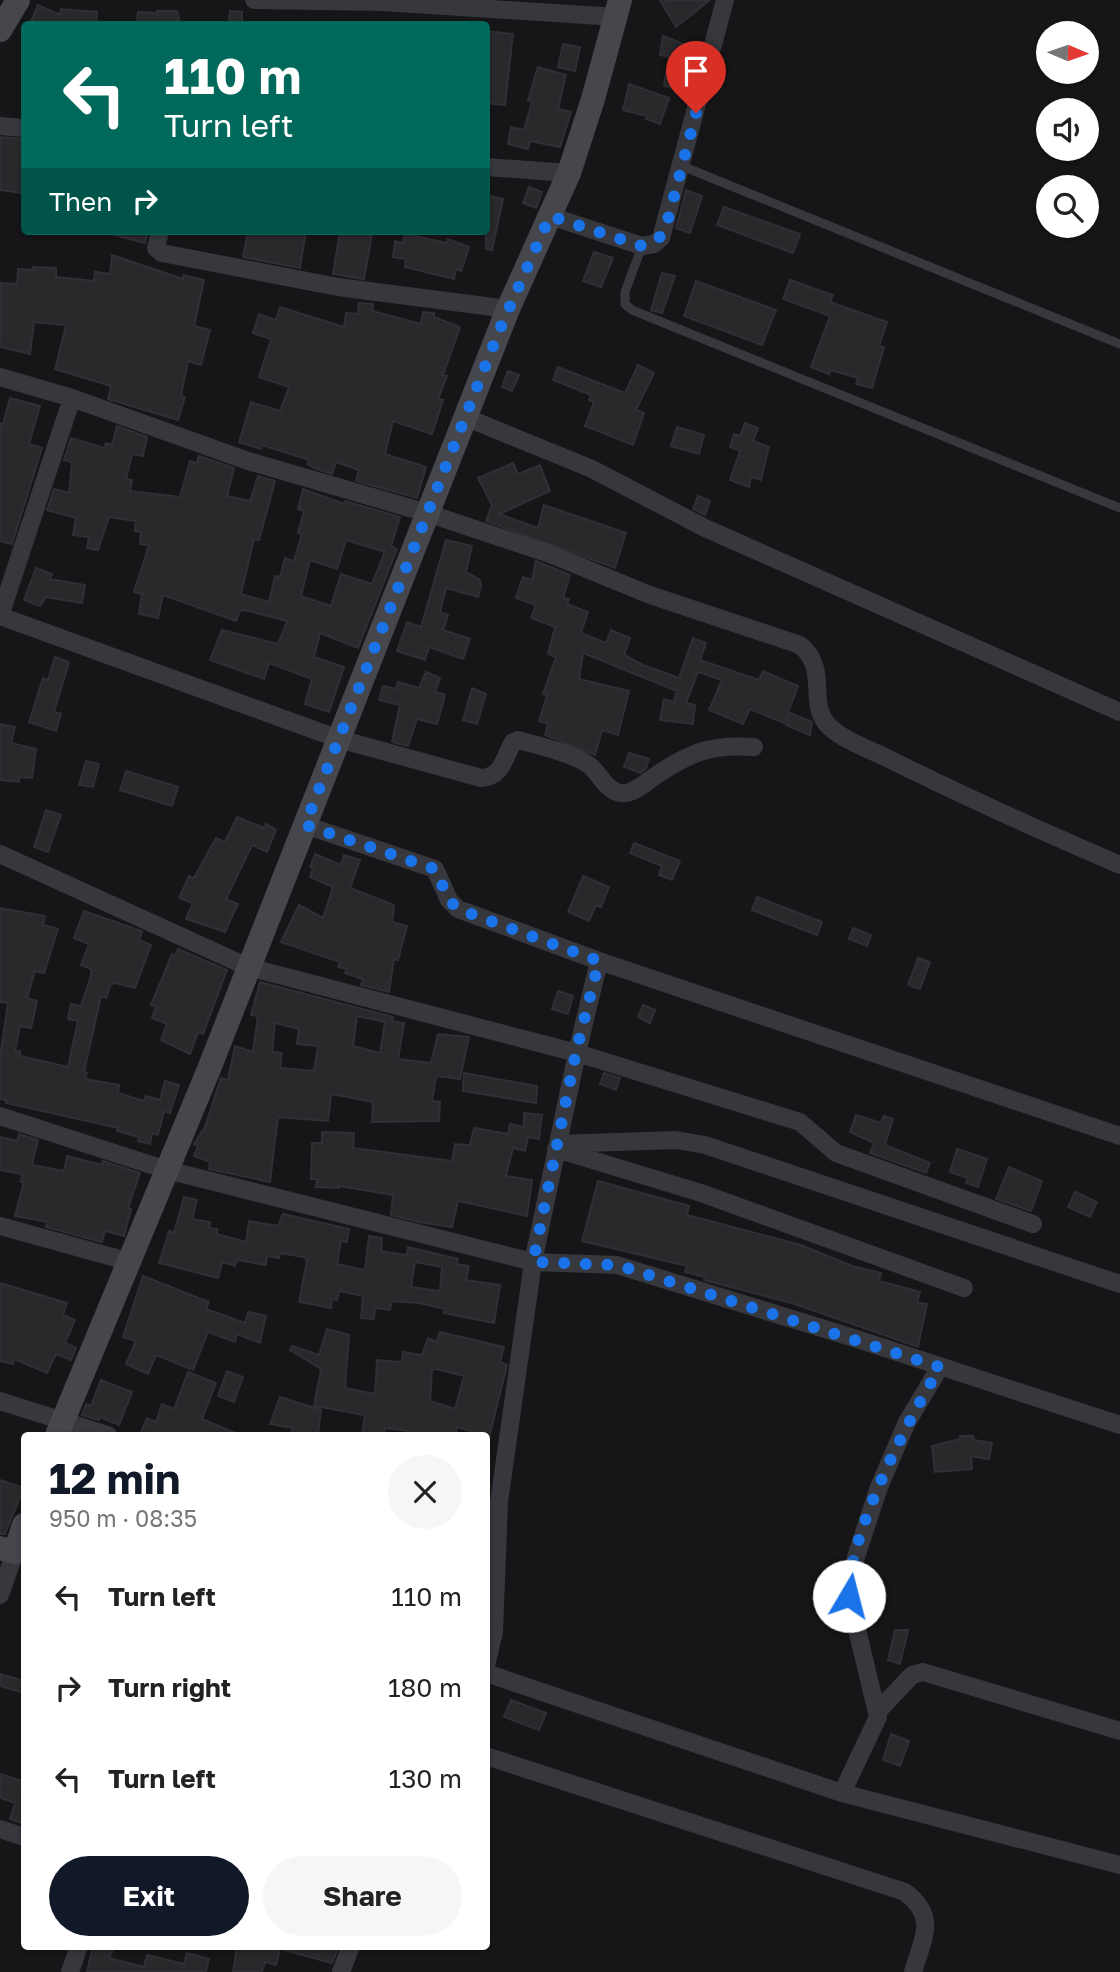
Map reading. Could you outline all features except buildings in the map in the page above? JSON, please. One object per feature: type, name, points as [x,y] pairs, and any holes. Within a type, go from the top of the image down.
[{"type":"street","points":[[0,30],[18,0]]},
{"type":"street","points":[[60,1427],[167,1170],[340,739],[426,513],[508,309],[569,173],[618,9],[383,1],[254,0]]},
{"type":"street","points":[[550,216],[642,246],[654,244],[661,238],[725,0]]},
{"type":"street","points":[[0,126],[21,128]]},
{"type":"street","points":[[490,167],[569,173]]},
{"type":"street","points":[[159,235],[156,248],[162,253],[338,287],[508,309]]},
{"type":"street","points":[[0,377],[72,398],[248,461],[426,513],[550,554],[650,595],[800,645],[809,653],[817,667],[820,705],[827,724],[851,740],[960,794],[1120,865]]},
{"type":"street","points":[[72,398],[0,616],[340,739],[481,778],[492,778],[500,771],[513,742],[518,740],[586,762],[615,791],[627,793],[683,759],[712,748],[722,745],[754,747]]},
{"type":"street","points":[[465,417],[592,469],[705,528],[1120,712]]},
{"type":"street","points":[[305,825],[435,869],[449,900],[458,909],[599,961],[1120,1136]]},
{"type":"street","points":[[0,855],[248,967],[576,1052],[670,1084],[800,1122],[836,1153],[1033,1224]]},
{"type":"street","points":[[490,1649],[494,1632],[491,1542],[533,1262],[576,1052],[599,961]]},
{"type":"street","points":[[0,1116],[167,1170],[533,1262],[617,1265],[1120,1425]]},
{"type":"street","points":[[557,1146],[676,1140],[705,1145],[1120,1284]]},
{"type":"street","points":[[557,1146],[701,1194],[964,1288]]},
{"type":"street","points":[[0,1226],[127,1261]]},
{"type":"street","points":[[842,1793],[879,1710],[853,1614],[849,1584],[879,1487],[908,1422],[940,1367]]},
{"type":"street","points":[[0,1401],[60,1427],[90,1432]]},
{"type":"street","points":[[0,1595],[21,1532]]},
{"type":"street","points":[[879,1710],[912,1675],[923,1672],[1120,1731]]},
{"type":"street","points":[[490,1674],[842,1793],[1120,1865]]},
{"type":"street","points":[[490,1757],[905,1892],[924,1910],[927,1925],[913,1972]]},
{"type":"street","points":[[0,1829],[21,1836]]},
{"type":"street","points":[[70,1972],[78,1950]]},
{"type":"street","points":[[341,1972],[349,1950]]},
{"type":"lane","points":[[682,166],[1120,344]]},
{"type":"lane","points":[[642,246],[625,292],[625,304],[632,310],[1120,508]]},
{"type":"route","points":[[696,113],[667,223],[661,238],[654,244],[642,246],[550,216],[499,331],[305,825],[435,869],[449,900],[458,909],[599,961],[576,1052],[533,1262],[617,1265],[940,1367],[908,1422],[879,1487],[852,1569],[849,1596]]}]
